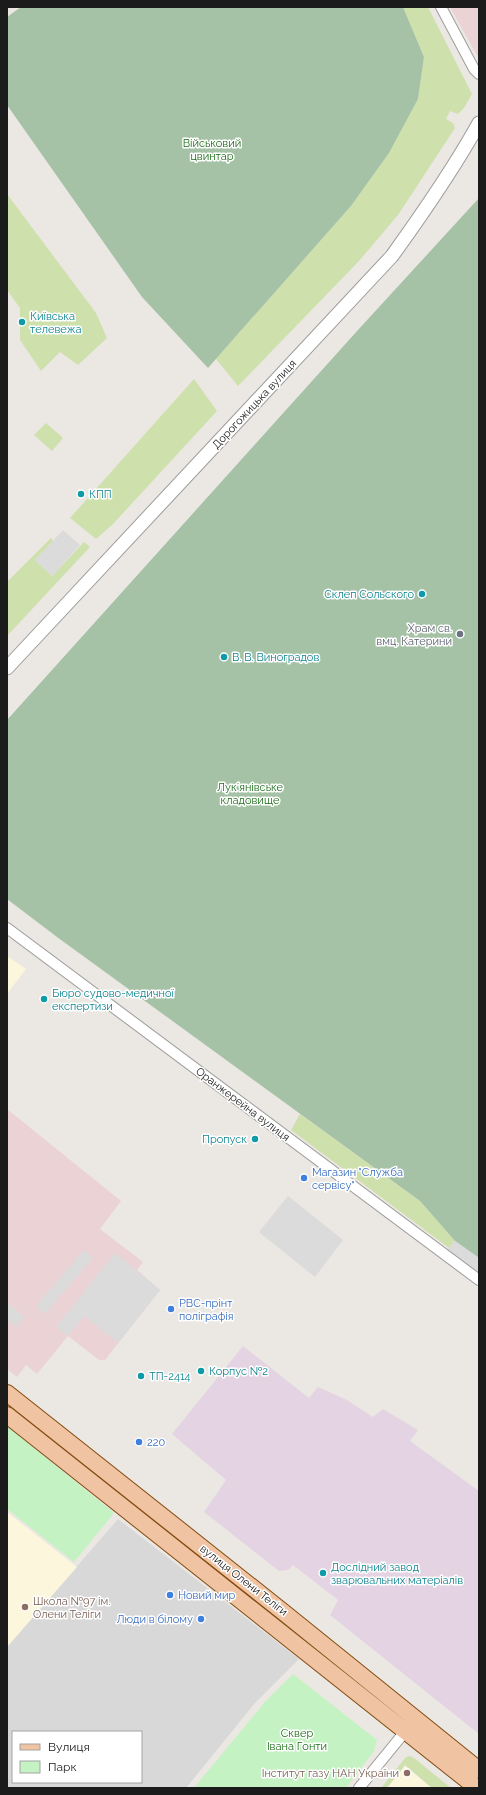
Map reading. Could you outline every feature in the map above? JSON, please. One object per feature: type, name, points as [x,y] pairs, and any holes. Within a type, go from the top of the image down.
[{"type":"main road","name":"вулиця Олени Теліги","points":[[7,1393],[479,1770]]},
{"type":"main road","name":"вулиця Олени Теліги","points":[[7,1415],[477,1788]]},
{"type":"street","points":[[442,7],[468,58],[479,74]]},
{"type":"street","name":"Дорогожицька вулиця","points":[[7,668],[392,256],[433,200],[479,123]]},
{"type":"street","name":"Оранжерейна вулиця","points":[[7,928],[479,1280]]},
{"type":"street","points":[[359,1788],[405,1730],[418,1724],[424,1726]]},
{"type":"shaded area","points":[[450,7],[479,7],[479,59]]},
{"type":"shaded area","points":[[63,530],[80,545],[52,576],[35,560]]},
{"type":"shaded area","points":[[7,956],[26,969],[7,994]]},
{"type":"shaded area","points":[[7,1109],[121,1201],[100,1229],[143,1262],[137,1270],[160,1290],[105,1360],[99,1360],[68,1336],[37,1374],[26,1365],[17,1377],[7,1369]]},
{"type":"shaded area","points":[[288,1196],[343,1240],[315,1277],[259,1232]]},
{"type":"shaded area","points":[[455,1241],[479,1258],[479,1280],[444,1253]]},
{"type":"shaded area","points":[[84,1250],[93,1258],[45,1314],[36,1306]]},
{"type":"shaded area","points":[[115,1253],[160,1290],[118,1343],[84,1316],[68,1336],[56,1327]]},
{"type":"shaded area","points":[[7,1303],[24,1317],[16,1327],[7,1319]]},
{"type":"shaded area","name":"Дослідний завод зварювальних матеріалів","points":[[243,1346],[309,1398],[318,1387],[347,1400],[373,1417],[383,1409],[418,1430],[410,1441],[479,1491],[479,1734],[330,1615],[338,1600],[293,1565],[288,1570],[279,1571],[204,1512],[226,1480],[172,1434]]},
{"type":"shaded area","name":"Школа №97 ім. Олени Теліги","points":[[7,1512],[77,1567],[7,1647]]},
{"type":"shaded area","points":[[118,1519],[299,1659],[255,1703],[186,1788],[7,1788],[7,1647]]},
{"type":"shaded area","name":"Інститут газу НАН України","points":[[405,1766],[432,1788],[387,1788]]},
{"type":"green space","name":"Військовий цвинтар","points":[[21,7],[403,7],[424,57],[418,99],[389,153],[351,206],[208,368],[142,297],[7,105],[7,17]]},
{"type":"green space","points":[[403,7],[428,7],[472,94],[464,108],[458,114],[450,111],[446,119],[453,123],[455,128],[398,215],[359,261],[238,386],[216,359],[351,206],[389,153],[418,99],[424,57]]},
{"type":"green space","points":[[7,194],[96,313],[107,338],[78,365],[60,352],[41,371],[20,340],[20,308],[7,290]]},
{"type":"green space","name":"Лукʼянівське кладовище","points":[[479,198],[479,1258],[455,1241],[420,1201],[7,899],[7,720],[358,330]]},
{"type":"green space","points":[[194,379],[217,411],[113,524],[96,539],[70,518]]},
{"type":"green space","points":[[46,423],[63,438],[52,451],[34,435]]},
{"type":"green space","points":[[51,538],[53,541],[35,560],[52,576],[84,542],[90,547],[7,636],[7,582]]},
{"type":"green space","points":[[300,1114],[420,1201],[455,1241],[449,1248],[291,1130]]},
{"type":"green space","points":[[7,1426],[114,1513],[74,1562],[7,1509]]},
{"type":"green space","name":"Сквер Івана Гонти","points":[[293,1674],[377,1740],[374,1751],[346,1788],[194,1788],[264,1703]]},
{"type":"green space","points":[[410,1756],[451,1788],[432,1788],[405,1765],[387,1788],[381,1788],[406,1757]]},
{"type":"place","name":"Київська телевежа","points":[[22,322]]},
{"type":"place","name":"КПП","points":[[81,494]]},
{"type":"place","name":"Склеп Сольского","points":[[422,594]]},
{"type":"place","name":"Храм св. вмц. Катерини","points":[[460,634]]},
{"type":"place","name":"В. В. Виноградов","points":[[224,657]]},
{"type":"place","name":"Бюро судово-медичної експертизи","points":[[44,999]]},
{"type":"place","name":"Пропуск","points":[[255,1139]]},
{"type":"place","name":"Магазин \"Служба сервісу\"","points":[[304,1178]]},
{"type":"place","name":"РВС-прінт поліграфія","points":[[171,1309]]},
{"type":"place","name":"Корпус №2","points":[[201,1371]]},
{"type":"place","name":"ТП-2414","points":[[141,1376]]},
{"type":"place","name":"220","points":[[139,1442]]},
{"type":"place","name":"Дослідний завод зварювальних матеріалів","points":[[323,1573]]},
{"type":"place","name":"Новий мир","points":[[170,1595]]},
{"type":"place","name":"Школа №97 ім. Олени Теліги","points":[[25,1607]]},
{"type":"place","name":"Люди в білому","points":[[201,1619]]},
{"type":"place","name":"Інститут газу НАН України","points":[[407,1773]]}]
